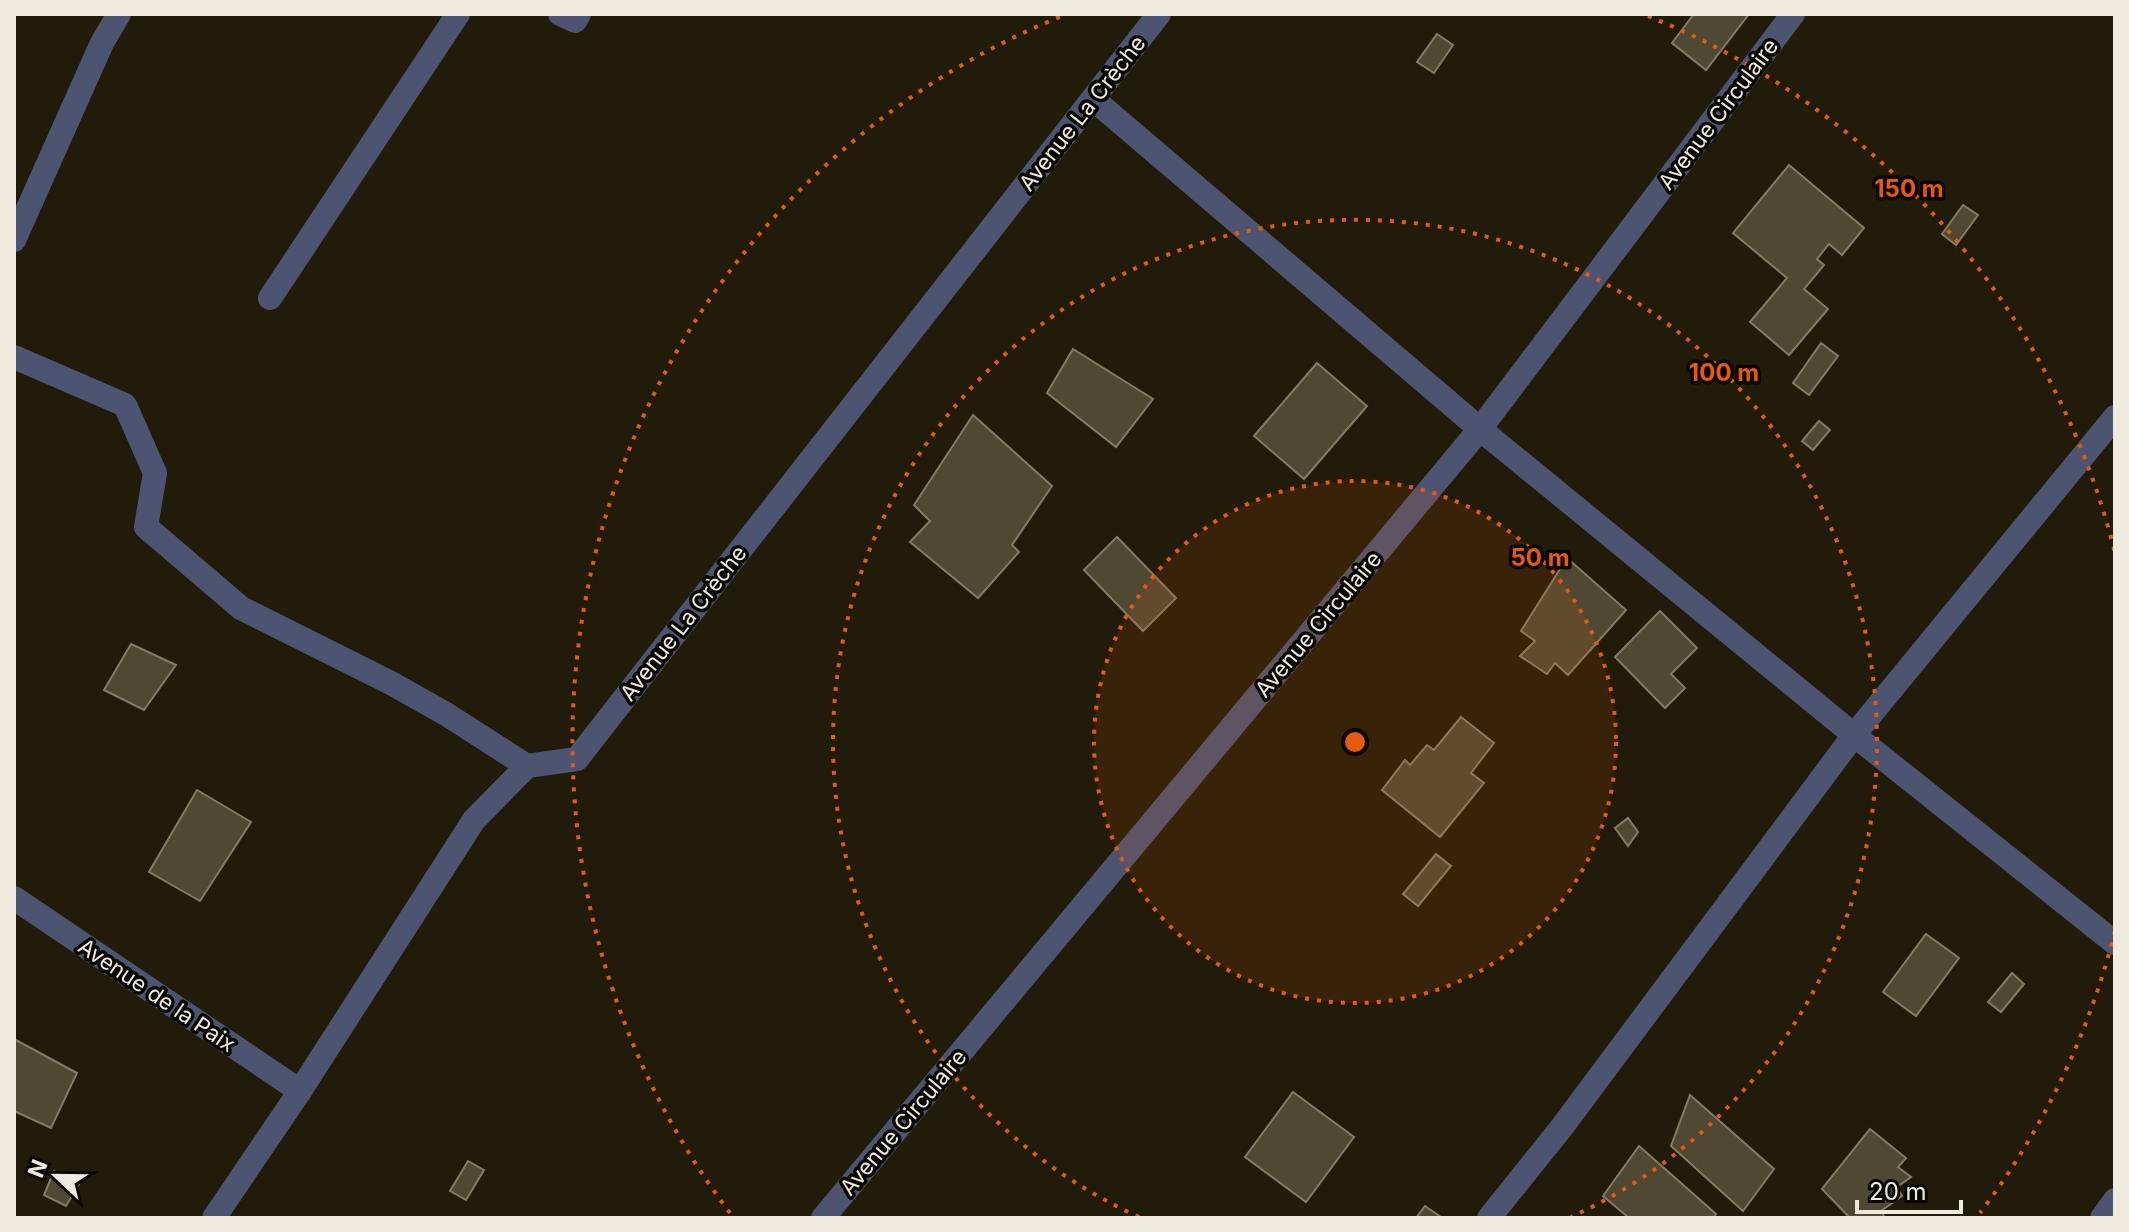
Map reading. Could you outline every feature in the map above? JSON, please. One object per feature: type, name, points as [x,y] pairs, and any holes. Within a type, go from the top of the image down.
[{"type":"street","points":[[14,240],[21,205],[119,14]]},
{"type":"street","points":[[270,298],[458,14]]},
{"type":"street","points":[[560,14],[575,21],[579,14]]},
{"type":"street","name":"Avenue La Crèche","points":[[527,766],[577,759],[1159,14]]},
{"type":"street","name":"Avenue Circulaire","points":[[823,1218],[1480,429],[1793,14]]},
{"type":"street","points":[[1093,99],[1480,429],[1854,735],[2115,943]]},
{"type":"street","points":[[14,357],[125,405],[155,473],[146,527],[241,608],[391,683],[527,766],[474,820],[300,1091],[214,1218]]},
{"type":"street","points":[[1489,1218],[1562,1127],[1854,735],[2115,417]]},
{"type":"street","name":"Avenue de la Paix","points":[[14,898],[300,1091]]},
{"type":"street","points":[[2102,1218],[2115,1200]]},
{"type":"building","points":[[1694,14],[1749,14],[1706,70],[1672,43]]},
{"type":"building","points":[[1437,34],[1453,45],[1434,73],[1417,62]]},
{"type":"building","points":[[1789,165],[1864,228],[1842,255],[1829,244],[1817,259],[1824,265],[1804,289],[1828,309],[1789,355],[1750,322],[1787,278],[1733,233]]},
{"type":"building","points":[[1963,205],[1978,215],[1956,245],[1942,234]]},
{"type":"building","points":[[1821,343],[1838,356],[1809,395],[1793,383]]},
{"type":"building","points":[[1073,349],[1153,399],[1116,447],[1047,393]]},
{"type":"building","points":[[1317,363],[1367,406],[1304,479],[1254,436]]},
{"type":"building","points":[[973,415],[1052,486],[1012,545],[1019,552],[978,598],[910,542],[930,521],[914,505]]},
{"type":"building","points":[[1819,421],[1830,430],[1813,450],[1802,441]]},
{"type":"building","points":[[1117,537],[1176,598],[1143,631],[1084,570]]},
{"type":"building","points":[[1567,558],[1626,610],[1568,675],[1555,663],[1547,674],[1520,656],[1535,641],[1521,631]]},
{"type":"building","points":[[1660,611],[1697,648],[1671,674],[1685,688],[1665,708],[1615,657]]},
{"type":"building","points":[[131,644],[176,665],[144,710],[104,690]]},
{"type":"building","points":[[1461,717],[1494,743],[1471,773],[1484,783],[1440,837],[1382,790],[1405,760],[1410,765],[1427,745],[1434,750]]},
{"type":"building","points":[[197,790],[251,822],[200,901],[149,872]]},
{"type":"building","points":[[1628,818],[1638,832],[1628,846],[1615,828]]},
{"type":"building","points":[[1436,854],[1451,866],[1418,906],[1403,894]]},
{"type":"building","points":[[1926,934],[1959,958],[1916,1016],[1883,992]]},
{"type":"building","points":[[2012,973],[2024,984],[2001,1012],[1988,1002]]},
{"type":"building","points":[[14,1039],[77,1073],[51,1128],[14,1111]]},
{"type":"building","points":[[1293,1092],[1354,1137],[1306,1202],[1245,1157]]},
{"type":"building","points":[[1690,1095],[1774,1169],[1743,1211],[1671,1146]]},
{"type":"building","points":[[1870,1129],[1906,1158],[1898,1167],[1911,1177],[1897,1187],[1902,1196],[1881,1211],[1885,1218],[1850,1218],[1822,1189]]},
{"type":"building","points":[[1639,1146],[1716,1214],[1713,1218],[1629,1218],[1603,1196]]},
{"type":"building","points":[[468,1161],[484,1170],[466,1200],[450,1191]]},
{"type":"building","points":[[54,1171],[79,1184],[66,1206],[44,1195]]},
{"type":"building","points":[[1425,1206],[1441,1217],[1441,1218],[1416,1218]]}]
